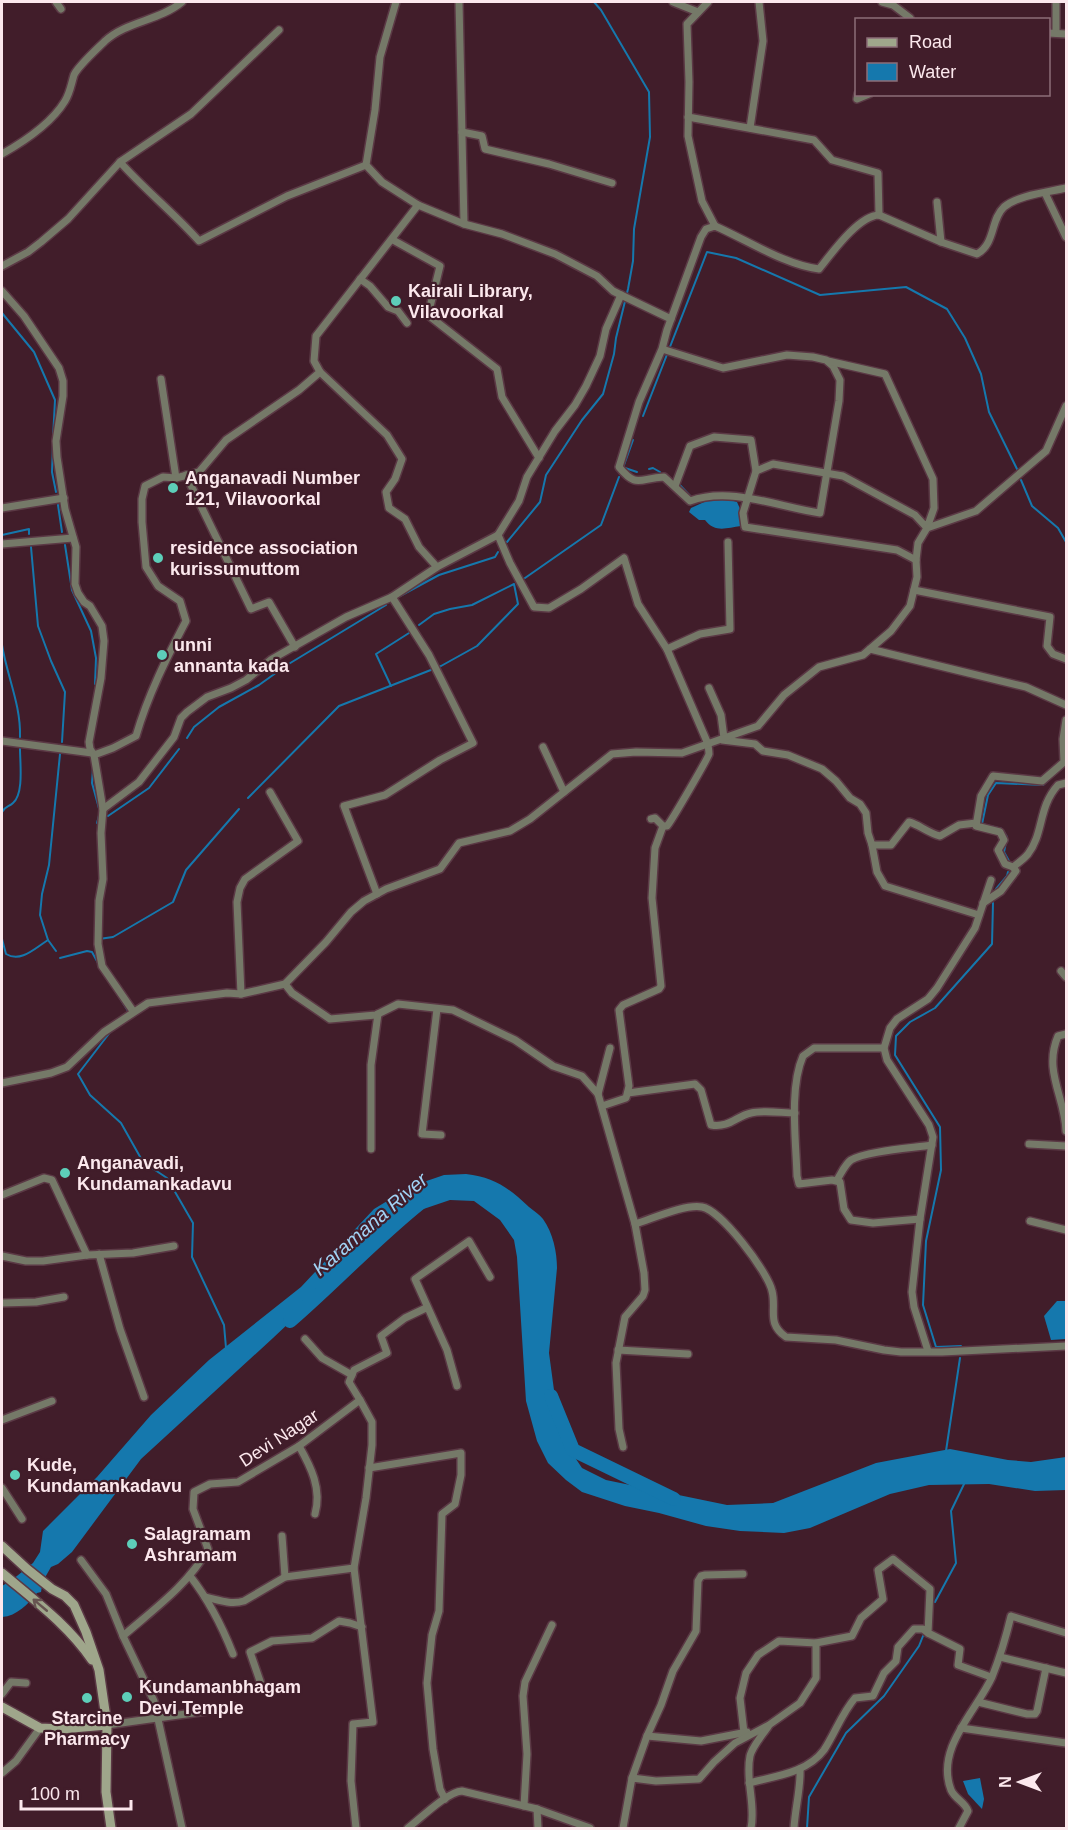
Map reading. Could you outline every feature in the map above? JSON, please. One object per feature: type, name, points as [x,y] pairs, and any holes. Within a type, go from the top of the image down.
[{"type":"main road","points":[[2,1546],[74,1605],[86,1632],[99,1670],[107,1725],[106,1792],[111,1828]]},
{"type":"main road","points":[[2,1573],[77,1639],[99,1670]]},
{"type":"main road","points":[[2,1707],[40,1728],[61,1729],[107,1725]]},
{"type":"street","points":[[56,2],[61,9]]},
{"type":"street","points":[[2,154],[30,136],[54,115],[70,92],[75,73],[104,42],[119,30],[172,10],[182,2]]},
{"type":"street","points":[[366,165],[375,110],[380,57],[396,2]]},
{"type":"street","points":[[459,2],[464,224]]},
{"type":"street","points":[[674,2],[698,12]]},
{"type":"street","points":[[708,2],[687,24],[688,136],[702,201],[715,226],[779,256],[809,267],[819,268],[854,229],[872,215],[879,215],[941,242],[977,254],[986,249],[1000,212],[1005,207],[1016,200],[1066,188]]},
{"type":"street","points":[[750,128],[763,41],[759,2]]},
{"type":"street","points":[[882,2],[897,4],[910,18]]},
{"type":"street","points":[[1056,2],[1052,33],[1066,34]]},
{"type":"street","points":[[2,266],[28,252],[68,219],[120,162],[190,114],[279,30]]},
{"type":"street","points":[[688,117],[814,140],[832,160],[878,173],[879,215]]},
{"type":"street","points":[[462,132],[482,136],[485,149],[549,164],[612,183]]},
{"type":"street","points":[[120,162],[199,241],[287,196],[366,165]]},
{"type":"street","points":[[366,165],[382,182],[418,205],[464,224],[502,234],[555,254],[597,276],[621,295],[672,319]]},
{"type":"street","points":[[1045,193],[1066,237]]},
{"type":"street","points":[[937,202],[941,242]]},
{"type":"street","points":[[418,205],[316,336],[314,361],[320,372],[387,435],[402,459],[395,479],[386,492],[389,508],[405,519],[419,547],[437,567]]},
{"type":"street","points":[[715,226],[706,229],[701,237],[672,319],[666,351],[639,402],[619,467],[628,479],[640,481],[652,477],[664,477],[690,501],[704,495],[747,499],[820,513],[825,472],[839,401],[840,380],[833,366],[826,360]]},
{"type":"street","points":[[393,240],[440,266],[428,315],[497,369],[502,397],[539,458]]},
{"type":"street","points":[[360,279],[370,286],[388,307],[398,311],[407,323]]},
{"type":"street","points":[[2,291],[24,316],[59,368],[63,381],[56,441],[64,498],[76,547],[75,584],[84,603],[90,606],[102,626],[104,641],[101,678],[88,741],[93,754],[103,809],[101,833],[103,879],[99,901],[98,944],[102,966],[133,1011]]},
{"type":"street","points":[[103,809],[139,782],[174,737],[181,718],[207,697],[246,680],[272,659],[346,617],[392,597],[437,567],[498,535],[519,501],[527,477],[592,375],[600,356],[606,328],[621,295]]},
{"type":"street","points":[[2,1083],[51,1073],[67,1067],[104,1032],[148,1002],[227,993],[241,994],[285,984],[326,942],[351,912],[378,894],[440,868],[459,843],[510,831],[530,819],[612,754],[682,753],[758,726],[783,695],[819,667],[863,655],[891,631],[910,606],[917,577],[918,543],[927,528],[934,508],[933,479],[885,374],[813,357],[787,355],[723,368],[666,351]]},
{"type":"street","points":[[2,741],[93,754],[113,748],[136,736],[145,704],[186,621],[180,601],[158,586],[146,567],[142,522],[142,499],[145,486],[163,477],[176,478],[199,471],[226,440],[299,390],[320,372]]},
{"type":"street","points":[[161,379],[176,478]]},
{"type":"street","points":[[927,528],[976,511],[1046,451],[1066,406]]},
{"type":"street","points":[[675,486],[690,446],[714,437],[751,440],[756,471],[743,513],[745,526],[897,550],[916,560]]},
{"type":"street","points":[[756,471],[773,464],[843,476],[915,515],[927,528]]},
{"type":"street","points":[[186,475],[250,609],[269,602],[295,647]]},
{"type":"street","points":[[2,508],[64,498]]},
{"type":"street","points":[[498,535],[510,564],[534,607],[541,609],[549,608],[581,589],[624,558],[638,604],[667,649],[708,744],[709,754],[705,764],[677,807],[671,821],[667,826],[663,826]]},
{"type":"street","points":[[2,544],[73,538]]},
{"type":"street","points":[[667,649],[700,634],[730,628],[728,542]]},
{"type":"street","points":[[914,590],[1050,617],[1047,646],[1053,654],[1066,659]]},
{"type":"street","points":[[378,894],[344,806],[385,795],[440,760],[474,743],[433,664],[392,597]]},
{"type":"street","points":[[870,649],[1026,687],[1066,705]]},
{"type":"street","points":[[709,688],[721,714],[723,739]]},
{"type":"street","points":[[1014,867],[1027,855],[1036,838],[1046,802],[1064,762],[1063,739],[1066,720]]},
{"type":"street","points":[[723,739],[755,744],[763,751],[788,755],[822,769],[850,798],[860,804],[866,813],[868,833],[878,872],[885,886],[979,915]]},
{"type":"street","points":[[543,747],[564,792]]},
{"type":"street","points":[[1014,867],[1005,864],[998,850],[1004,840],[1000,832],[976,826],[981,796],[993,776],[1042,781],[1056,778],[1066,783]]},
{"type":"street","points":[[241,994],[237,902],[240,888],[245,879],[298,841],[270,792]]},
{"type":"street","points":[[651,819],[655,818],[663,826]]},
{"type":"street","points":[[872,844],[891,844],[909,822],[940,836],[959,825],[976,823]]},
{"type":"street","points":[[602,1106],[626,1098],[628,1093],[619,1010],[623,1005],[661,986],[652,898],[655,848],[663,826]]},
{"type":"street","points":[[983,903],[1001,891],[1016,871],[1014,867]]},
{"type":"street","points":[[928,1351],[914,1307],[912,1292],[920,1219],[933,1137],[929,1125],[889,1065],[884,1048],[890,1028],[897,1019],[922,1004],[937,988],[975,928],[991,880]]},
{"type":"street","points":[[285,984],[292,993],[330,1019],[378,1014],[398,1004],[453,1010],[515,1040],[553,1066],[582,1076],[598,1094],[635,1224],[644,1273],[645,1290],[625,1317],[616,1363],[616,1396],[622,1447]]},
{"type":"street","points":[[437,1008],[422,1134],[441,1135]]},
{"type":"street","points":[[371,1149],[371,1065],[378,1014]]},
{"type":"street","points":[[1029,1144],[1066,1146],[1066,1120],[1052,1061],[1058,1036],[1066,1034]]},
{"type":"street","points":[[598,1094],[609,1048]]},
{"type":"street","points":[[837,1180],[799,1184],[795,1113],[799,1070],[803,1056],[814,1048],[884,1048]]},
{"type":"street","points":[[628,1093],[695,1084],[701,1090],[711,1125],[714,1126],[736,1122],[753,1112],[795,1113]]},
{"type":"street","points":[[837,1180],[848,1162],[853,1159],[932,1145]]},
{"type":"street","points":[[2,1195],[44,1178],[52,1180],[87,1255]]},
{"type":"street","points":[[837,1180],[840,1182],[844,1209],[851,1220],[873,1222],[920,1219]]},
{"type":"street","points":[[635,1224],[689,1208],[703,1207],[712,1212],[728,1227],[770,1281],[774,1323],[779,1332],[786,1337],[836,1340],[884,1350],[942,1352],[1066,1346]]},
{"type":"street","points":[[1030,1221],[1066,1230]]},
{"type":"street","points":[[458,1386],[447,1350],[415,1280],[469,1241],[490,1277]]},
{"type":"street","points":[[2,1256],[26,1261],[43,1261],[87,1255],[133,1253],[174,1246]]},
{"type":"street","points":[[99,1254],[120,1329],[144,1397]]},
{"type":"street","points":[[2,1303],[36,1302],[64,1297]]},
{"type":"street","points":[[356,1828],[351,1781],[353,1724],[373,1722],[354,1568],[369,1468],[372,1422],[349,1382],[354,1370],[387,1353],[381,1336],[405,1318],[426,1308]]},
{"type":"street","points":[[305,1339],[322,1358],[352,1375]]},
{"type":"street","points":[[618,1350],[688,1354]]},
{"type":"street","name":"Devi Nagar","points":[[123,1636],[190,1576],[208,1549],[193,1509],[194,1492],[210,1484],[238,1482],[299,1446],[360,1400]]},
{"type":"street","points":[[2,1420],[52,1401]]},
{"type":"street","points":[[299,1446],[316,1479],[315,1514]]},
{"type":"street","points":[[369,1468],[461,1453],[461,1475],[454,1504],[442,1514],[439,1611],[432,1635],[427,1683],[433,1749],[440,1789],[445,1799]]},
{"type":"street","points":[[2,1488],[22,1519]]},
{"type":"street","points":[[282,1536],[285,1577]]},
{"type":"street","points":[[744,1733],[740,1698],[746,1673],[758,1655],[778,1641],[816,1643],[852,1636],[861,1618],[883,1599],[878,1569],[892,1559],[930,1589],[928,1633]]},
{"type":"street","points":[[81,1560],[106,1594],[154,1701],[182,1828]]},
{"type":"street","points":[[205,1597],[237,1603],[285,1577],[354,1568]]},
{"type":"street","points":[[623,1828],[632,1778],[647,1736],[673,1671],[696,1631],[698,1581],[701,1576],[705,1575],[744,1574]]},
{"type":"street","points":[[190,1576],[205,1597],[233,1654]]},
{"type":"street","points":[[959,1828],[968,1811],[951,1790],[948,1770],[952,1746],[991,1677],[1000,1657],[1011,1616],[1066,1634]]},
{"type":"street","points":[[261,1684],[250,1652],[276,1640],[312,1638],[339,1621],[362,1627]]},
{"type":"street","points":[[524,1806],[527,1754],[523,1696],[525,1683],[552,1625]]},
{"type":"street","points":[[749,1783],[800,1769],[812,1762],[823,1750],[855,1698],[873,1696],[884,1673],[896,1661],[898,1647],[914,1629],[922,1629],[960,1649],[958,1665],[991,1677]]},
{"type":"street","points":[[632,1778],[656,1781],[699,1779],[735,1743],[769,1725],[800,1703],[816,1678],[816,1643]]},
{"type":"street","points":[[1000,1657],[1066,1673]]},
{"type":"street","points":[[978,1702],[1035,1714],[1046,1668]]},
{"type":"street","points":[[2,1694],[11,1682],[26,1683]]},
{"type":"street","points":[[107,1725],[236,1707]]},
{"type":"street","points":[[647,1736],[701,1741],[744,1733],[769,1725]]},
{"type":"street","points":[[751,1828],[753,1818],[749,1783],[750,1754],[769,1725]]},
{"type":"street","points":[[2,1773],[16,1761],[40,1728]]},
{"type":"street","points":[[961,1728],[1066,1743]]},
{"type":"street","points":[[794,1828],[795,1805],[801,1782],[800,1769]]},
{"type":"street","points":[[411,1828],[455,1791],[537,1809],[590,1828]]},
{"type":"street","points":[[537,1809],[538,1828]]},
{"type":"water","points":[[713,498],[724,498],[737,502],[741,511],[741,526],[713,527],[689,512],[691,508]]},
{"type":"water","points":[[466,1174],[493,1181],[515,1194],[542,1217],[552,1236],[557,1268],[549,1353],[556,1405],[564,1441],[582,1468],[606,1480],[727,1505],[773,1503],[876,1463],[950,1449],[1031,1462],[1066,1457],[1066,1490],[1035,1491],[989,1484],[929,1485],[890,1494],[810,1528],[784,1533],[740,1531],[706,1526],[625,1506],[582,1492],[548,1463],[537,1441],[526,1401],[514,1240],[500,1220],[474,1201],[450,1200],[397,1218],[377,1233],[344,1271],[141,1459],[72,1552],[51,1567],[43,1581],[41,1592],[17,1612],[2,1617],[2,1586],[33,1563],[40,1552],[43,1531],[97,1477],[151,1415],[209,1360],[301,1287],[374,1209],[412,1186],[444,1175]]},
{"type":"water","points":[[1057,1301],[1066,1301],[1066,1339],[1051,1340],[1044,1316]]},
{"type":"water","points":[[980,1778],[984,1799],[982,1809],[968,1794],[963,1781]]},
{"type":"waterway","points":[[507,542],[540,502],[546,475],[582,420],[603,394],[614,354],[633,261],[634,229],[650,137],[649,92],[601,10],[594,2]]},
{"type":"waterway","points":[[643,416],[707,252],[736,258],[820,295],[906,287],[947,309],[965,338],[981,374],[989,412],[1017,469]]},
{"type":"waterway","points":[[2,313],[34,352],[55,400],[53,438]]},
{"type":"waterway","points":[[624,465],[633,440]]},
{"type":"waterway","points":[[53,444],[52,472],[56,492]]},
{"type":"waterway","points":[[625,468],[637,472]]},
{"type":"waterway","points":[[649,469],[653,468],[660,472]]},
{"type":"waterway","points":[[525,578],[601,525],[619,477]]},
{"type":"waterway","points":[[1021,480],[1032,506],[1058,528],[1066,542]]},
{"type":"waterway","points":[[677,482],[692,498]]},
{"type":"waterway","points":[[58,505],[62,532]]},
{"type":"waterway","points":[[2,535],[29,529],[29,534]]},
{"type":"waterway","points":[[65,545],[72,590],[91,631],[96,658],[95,684]]},
{"type":"waterway","points":[[31,547],[38,626],[65,692],[62,742]]},
{"type":"waterway","points":[[400,596],[439,575],[495,557],[498,552]]},
{"type":"waterway","points":[[248,798],[339,706],[441,666],[477,646],[518,604],[514,584],[472,605],[434,614],[419,625]]},
{"type":"waterway","points":[[187,738],[194,727],[219,707],[259,685],[287,665],[386,605]]},
{"type":"waterway","points":[[391,686],[376,654],[409,633]]},
{"type":"waterway","points":[[2,645],[16,702],[20,737]]},
{"type":"waterway","points":[[93,739],[93,745]]},
{"type":"waterway","points":[[2,812],[13,803],[19,793],[20,749]]},
{"type":"waterway","points":[[108,816],[149,788],[179,749]]},
{"type":"waterway","points":[[48,940],[40,915],[49,865],[60,754]]},
{"type":"waterway","points":[[93,768],[92,783],[100,812],[97,823]]},
{"type":"waterway","points":[[1009,861],[1004,852],[1007,837],[1002,829],[982,824],[988,795],[996,783],[1043,785],[1056,773]]},
{"type":"waterway","points":[[99,939],[113,937],[173,902],[186,870],[239,809]]},
{"type":"waterway","points":[[996,889],[1008,872]]},
{"type":"waterway","points":[[98,890],[100,875]]},
{"type":"waterway","points":[[961,1346],[936,1347],[923,1305],[926,1241],[941,1170],[940,1127],[895,1055],[896,1036],[910,1022],[935,1008],[992,944],[993,903]]},
{"type":"waterway","points":[[2,939],[6,954],[12,956],[22,956],[48,940],[56,951]]},
{"type":"waterway","points":[[60,958],[87,951],[92,952],[98,963]]},
{"type":"waterway","points":[[109,981],[130,1014]]},
{"type":"waterway","points":[[111,1031],[78,1074],[90,1095],[121,1123],[143,1162],[167,1178],[193,1223],[192,1257],[224,1325],[226,1348]]},
{"type":"waterway","name":"Karamana River","points":[[290,1321],[420,1203]]},
{"type":"waterway","points":[[946,1451],[960,1358]]},
{"type":"waterway","name":"Karamana River","points":[[551,1396],[573,1450],[674,1499]]},
{"type":"waterway","points":[[935,1602],[956,1563],[951,1511],[965,1482]]},
{"type":"waterway","points":[[807,1828],[809,1797],[846,1733],[884,1696],[919,1646],[923,1636]]},
{"type":"place","name":"Kairali Library, Vilavoorkal","points":[[396,301]]},
{"type":"place","name":"Anganavadi Number 121, Vilavoorkal","points":[[173,488]]},
{"type":"place","name":"residence association kurissumuttom","points":[[158,558]]},
{"type":"place","name":"unni annanta kada","points":[[162,655]]},
{"type":"place","name":"Anganavadi, Kundamankadavu","points":[[65,1173]]},
{"type":"place","name":"Kude, Kundamankadavu","points":[[15,1475]]},
{"type":"place","name":"Salagramam Ashramam","points":[[132,1544]]},
{"type":"place","name":"Kundamanbhagam Devi Temple","points":[[127,1697]]},
{"type":"place","name":"Starcine Pharmacy","points":[[87,1698]]}]
